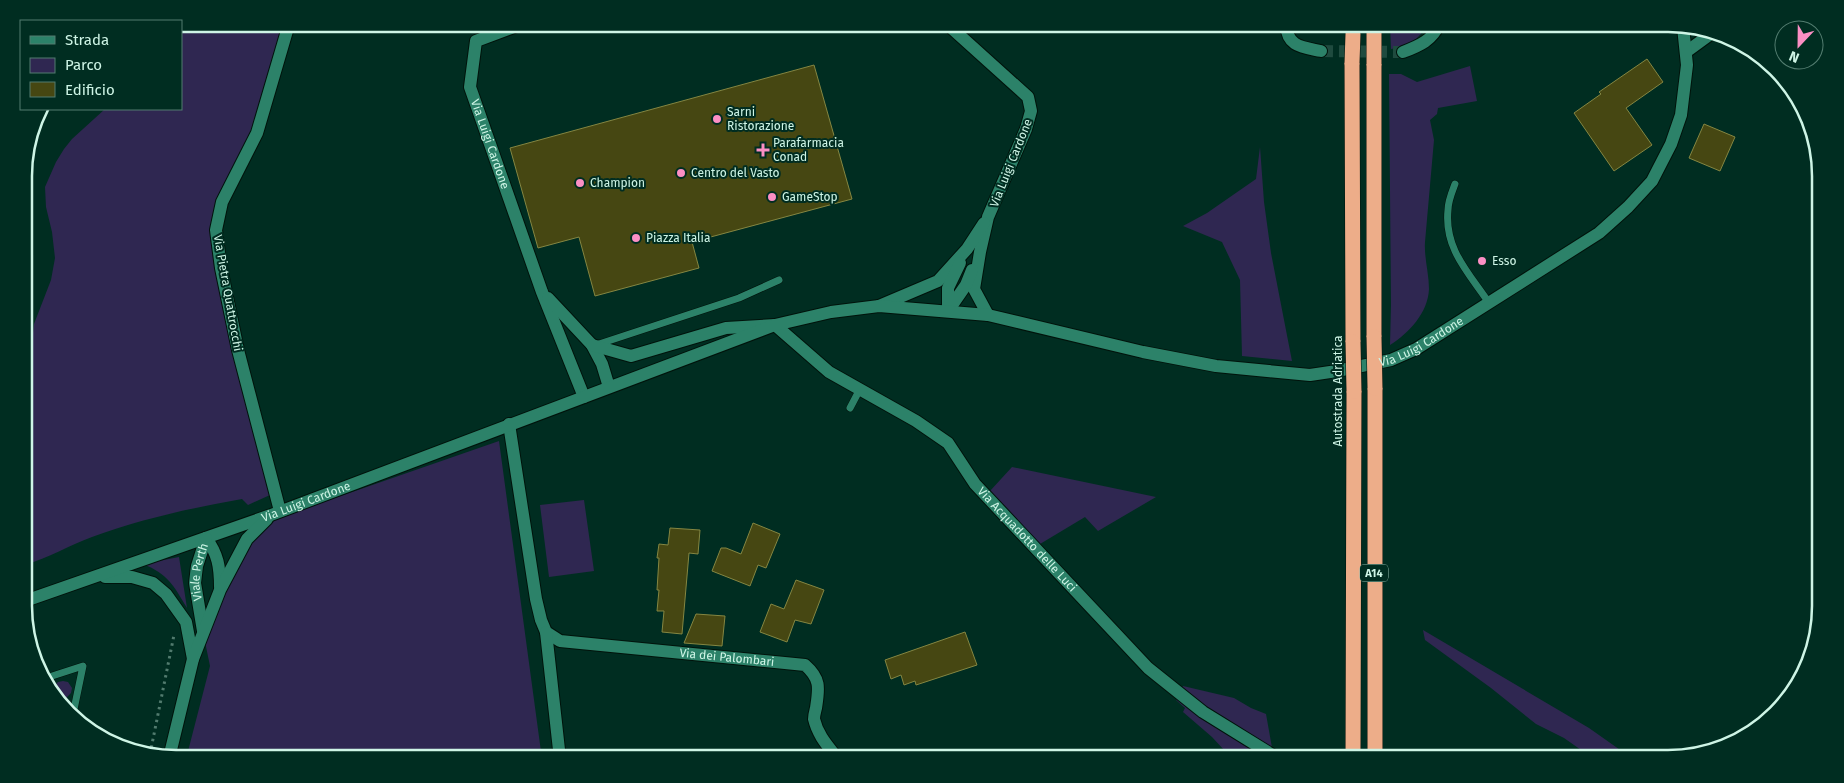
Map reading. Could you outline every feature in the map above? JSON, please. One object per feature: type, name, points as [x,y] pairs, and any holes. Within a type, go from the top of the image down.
[{"type":"highway","name":"Autostrada Adriatica","points":[[1353,32],[1353,750]]},
{"type":"highway","name":"A14","points":[[1374,32],[1375,750]]},
{"type":"street","name":"Via Pietra Quattrocchi","points":[[276,513],[238,350],[221,268],[216,230],[222,202],[257,133],[287,32]]},
{"type":"street","name":"Via Luigi Cardone","points":[[502,32],[476,42],[470,87],[542,292],[584,397]]},
{"type":"street","name":"Via Luigi Cardone","points":[[948,312],[948,288],[967,249],[988,217],[1032,111],[1028,97],[956,32]]},
{"type":"street","points":[[1286,32],[1296,45],[1321,51]]},
{"type":"street","points":[[1403,52],[1422,45],[1437,32]]},
{"type":"street","name":"Via Luigi Cardone","points":[[32,599],[276,513],[775,325],[831,312],[879,306],[988,315],[1143,352],[1216,366],[1310,375],[1337,372],[1391,360],[1416,349],[1599,233],[1628,207],[1652,181],[1671,144],[1681,115],[1686,83],[1684,34]]},
{"type":"street","points":[[1686,52],[1706,37]]},
{"type":"street","name":"Via Luigi Cardone","points":[[988,217],[974,290],[988,315]]},
{"type":"street","name":"Via Luigi Cardone","points":[[879,306],[938,281],[967,249]]},
{"type":"street","name":"Via Luigi Cardone","points":[[948,312],[966,285],[980,252]]},
{"type":"street","name":"Via Luigi Cardone","points":[[542,292],[592,345],[602,364],[609,387]]},
{"type":"street","name":"Via Luigi Cardone","points":[[592,345],[631,356],[726,328],[775,325]]},
{"type":"street","name":"Via Acquadotto delle Luci","points":[[775,325],[829,372],[916,421],[948,443],[975,484],[1148,668],[1203,712],[1264,750]]},
{"type":"street","points":[[509,424],[536,598],[546,632],[559,750]]},
{"type":"street","name":"Viale Perth","points":[[171,750],[192,659],[220,590],[247,539],[276,513]]},
{"type":"street","name":"Viale Perth","points":[[206,538],[215,550],[220,572],[220,590]]},
{"type":"street","name":"Viale Perth","points":[[203,632],[195,583],[197,566],[206,538]]},
{"type":"street","name":"Viale Perth","points":[[94,578],[132,577],[153,583],[166,594],[186,622],[192,659]]},
{"type":"street","name":"Via dei Palombari","points":[[546,632],[560,641],[805,665],[813,672],[818,681],[814,717],[820,738],[830,750]]},
{"type":"lane","points":[[1455,184],[1448,209],[1448,231],[1453,251],[1489,303]]},
{"type":"lane","points":[[592,345],[610,341],[738,298],[779,280]]},
{"type":"lane","points":[[850,408],[860,389]]},
{"type":"lane","points":[[51,676],[83,666],[75,708]]},
{"type":"path","points":[[151,748],[174,635],[186,622]]},
{"type":"green space","points":[[182,32],[283,32],[252,132],[212,220],[270,495],[248,505],[242,499],[148,519],[92,537],[32,562],[33,336],[34,324],[51,280],[55,258],[52,232],[46,207],[45,187],[56,162],[72,139],[104,110],[182,110]]},
{"type":"green space","points":[[1390,32],[1421,32],[1412,42],[1391,49]]},
{"type":"green space","points":[[1470,66],[1477,101],[1438,108],[1437,114],[1430,120],[1434,140],[1425,242],[1429,283],[1428,298],[1416,322],[1404,335],[1390,345],[1389,74],[1401,74],[1417,82]]},
{"type":"green space","points":[[1260,147],[1264,202],[1271,253],[1292,361],[1242,356],[1240,280],[1222,242],[1183,226],[1207,213],[1256,179]]},
{"type":"green space","points":[[499,441],[541,750],[188,750],[210,666],[203,632],[263,523]]},
{"type":"green space","points":[[1012,467],[1156,497],[1098,531],[1085,517],[1040,544],[990,491]]},
{"type":"green space","points":[[584,500],[594,571],[549,577],[540,505]]},
{"type":"green space","points":[[179,557],[187,608],[170,582],[159,572],[143,564]]},
{"type":"green space","points":[[1423,630],[1589,728],[1620,750],[1581,750],[1564,738],[1536,724],[1491,688],[1425,640]]},
{"type":"green space","points":[[58,682],[68,682],[72,688],[71,693],[66,698],[56,684]]},
{"type":"green space","points":[[1183,686],[1234,698],[1266,714],[1272,750],[1224,750],[1183,712],[1185,708],[1176,700]]},
{"type":"building","points":[[1647,59],[1663,82],[1626,108],[1652,145],[1614,171],[1574,113],[1601,94],[1599,92]]},
{"type":"building","name":"Centro del Vasto","points":[[814,65],[852,199],[692,242],[699,268],[595,296],[579,237],[538,248],[510,148]]},
{"type":"building","points":[[1704,124],[1735,137],[1720,171],[1689,158]]},
{"type":"building","points":[[753,523],[780,534],[766,568],[758,565],[750,586],[712,571],[721,548],[741,554]]},
{"type":"building","points":[[670,528],[700,530],[698,554],[689,553],[682,634],[662,632],[664,611],[657,611],[659,558],[657,558],[659,544],[668,545]]},
{"type":"building","points":[[796,580],[824,590],[811,624],[795,620],[787,642],[760,632],[771,604],[784,609]]},
{"type":"building","points":[[696,614],[725,616],[722,646],[684,643]]},
{"type":"building","points":[[965,632],[977,665],[916,685],[915,681],[904,685],[901,675],[891,679],[885,660]]},
{"type":"tunnel","points":[[1321,51],[1403,52]]},
{"type":"place","name":"Sarni Ristorazione","points":[[717,119]]},
{"type":"place","name":"Parafarmacia Conad","points":[[763,150]]},
{"type":"place","name":"Centro del Vasto","points":[[681,173]]},
{"type":"place","name":"Champion","points":[[580,183]]},
{"type":"place","name":"GameStop","points":[[772,197]]},
{"type":"place","name":"Piazza Italia","points":[[636,238]]},
{"type":"place","name":"Esso","points":[[1482,261]]}]
